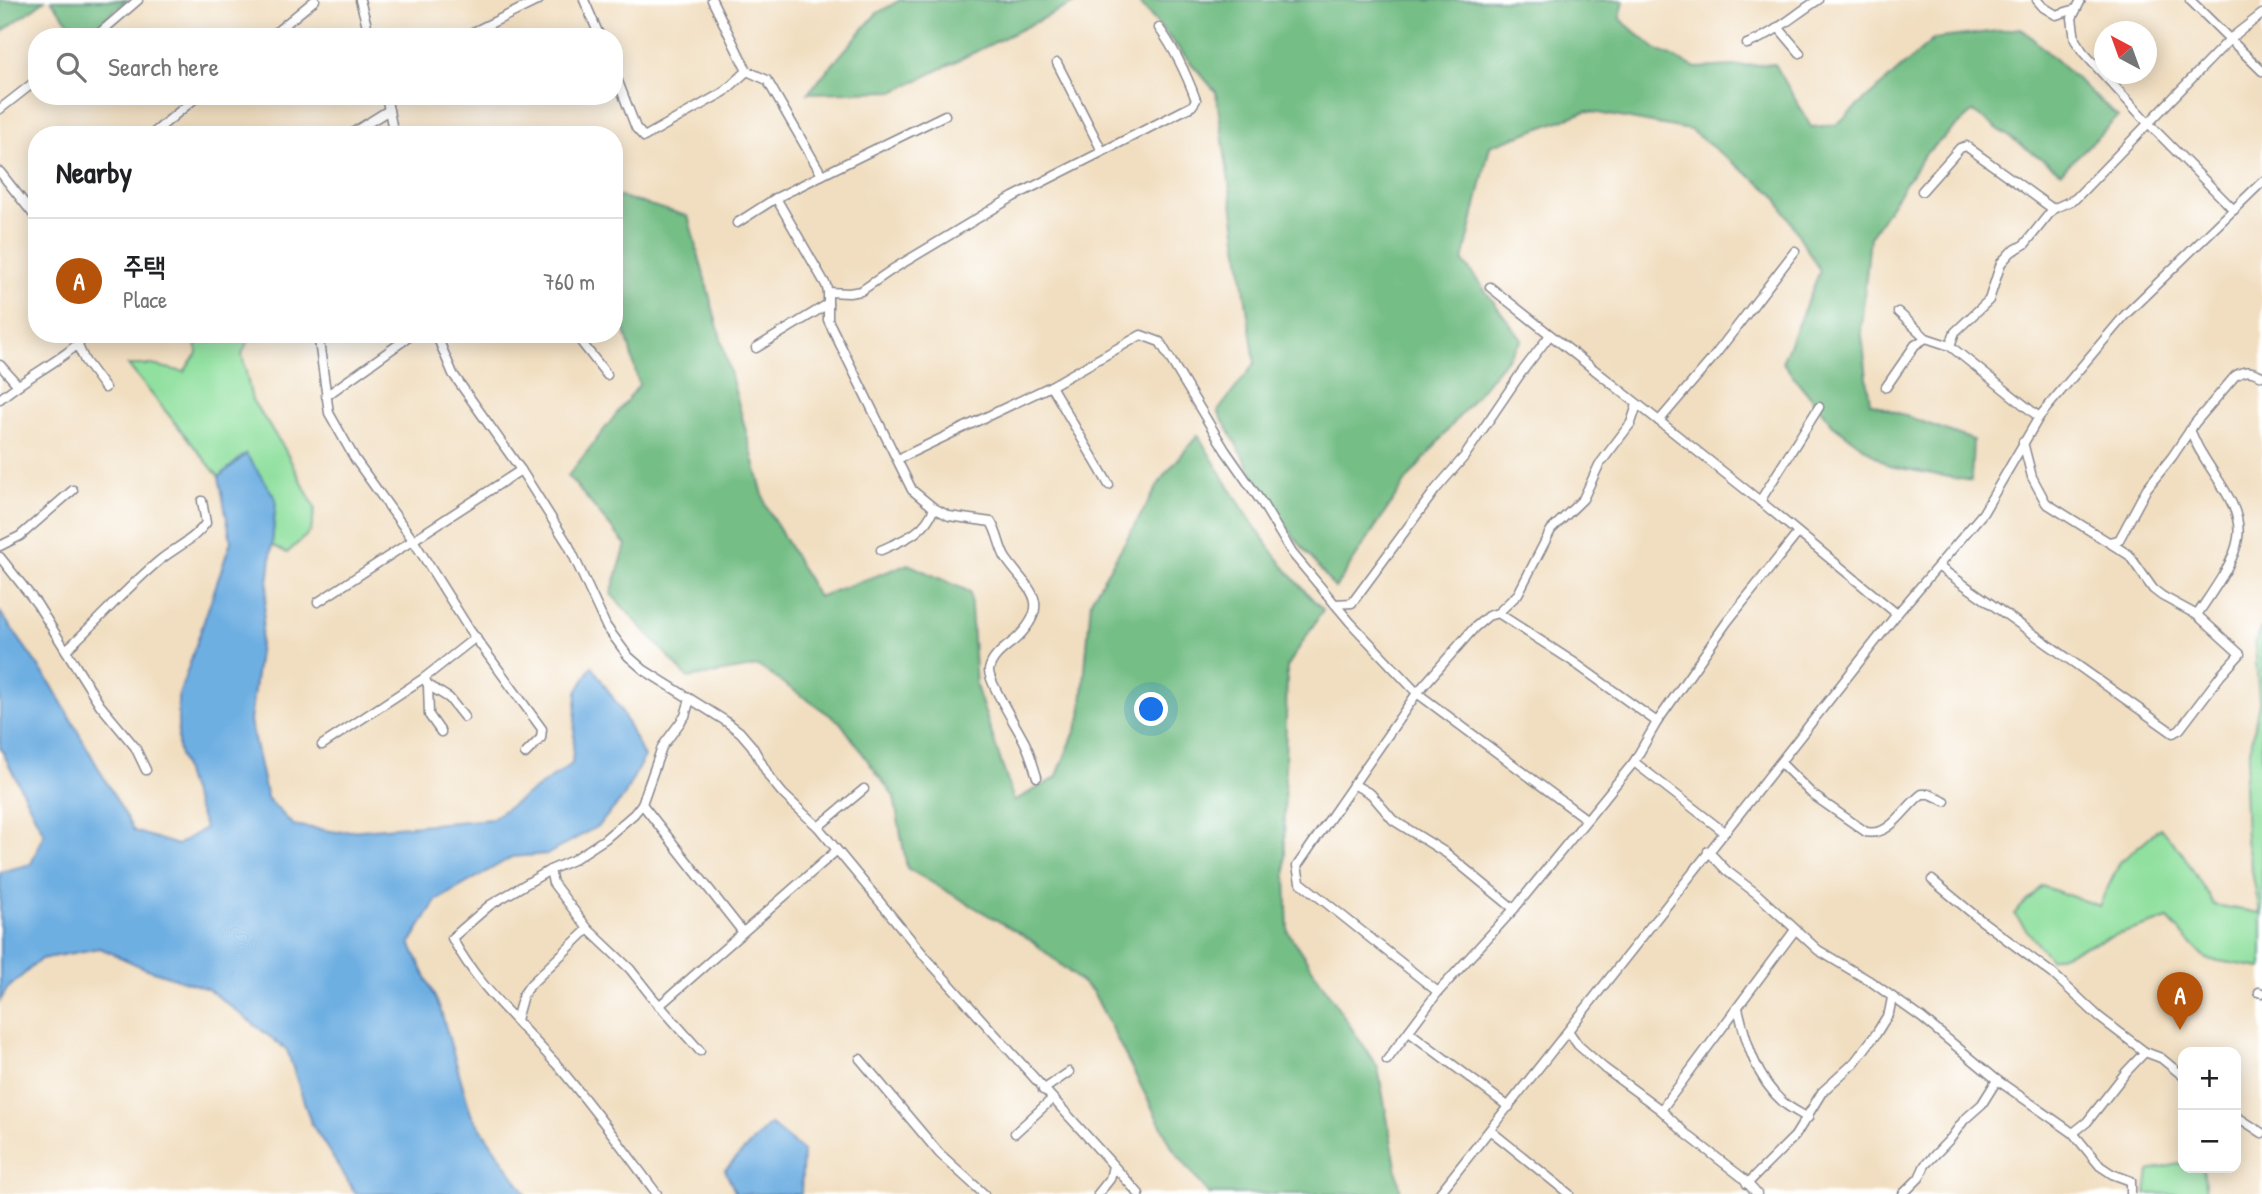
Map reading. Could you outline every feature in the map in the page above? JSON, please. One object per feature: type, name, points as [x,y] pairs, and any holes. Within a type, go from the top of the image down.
[{"type":"street","points":[[105,28],[138,0]]},
{"type":"street","points":[[281,28],[315,0]]},
{"type":"street","points":[[360,0],[368,28]]},
{"type":"street","points":[[481,28],[539,0]]},
{"type":"street","points":[[584,0],[596,28]]},
{"type":"street","points":[[712,0],[747,71],[767,80],[822,175]]},
{"type":"street","points":[[1747,44],[1768,36],[1818,0]]},
{"type":"street","points":[[2037,0],[2056,15],[2076,9]]},
{"type":"street","points":[[2081,0],[2072,18],[2079,46],[2148,124],[2234,210]]},
{"type":"street","points":[[2190,0],[2262,71]]},
{"type":"street","points":[[1950,346],[1955,332],[1989,300],[2001,263],[2011,252],[2025,244],[2053,209],[2075,199],[2231,38],[2262,14]]},
{"type":"street","points":[[1778,27],[1800,53]]},
{"type":"street","points":[[828,292],[861,291],[892,269],[1013,197],[1192,106],[1196,100],[1176,52],[1159,28]]},
{"type":"street","points":[[1057,63],[1102,151]]},
{"type":"street","points":[[623,94],[636,128],[644,137],[724,92],[747,71]]},
{"type":"street","points":[[0,109],[28,87]]},
{"type":"street","points":[[162,126],[187,105]]},
{"type":"street","points":[[388,105],[392,126]]},
{"type":"street","points":[[363,126],[389,110]]},
{"type":"street","points":[[737,223],[776,198],[945,115]]},
{"type":"street","points":[[1922,191],[1960,148],[1966,146],[2053,209]]},
{"type":"street","points":[[0,172],[28,208]]},
{"type":"street","points":[[1439,1194],[1897,614],[1983,513],[2039,417],[2125,315],[2262,182]]},
{"type":"street","points":[[776,198],[828,292],[828,320],[912,490],[934,508],[959,519],[991,522],[1005,556],[1031,587],[1035,601],[1030,622],[1016,639],[998,653],[989,669],[990,678],[1004,708],[1025,743],[1037,777]]},
{"type":"street","points":[[1658,421],[1712,359],[1796,251]]},
{"type":"street","points":[[1490,287],[1760,501],[1897,614]]},
{"type":"street","points":[[756,348],[828,304]]},
{"type":"street","points":[[1898,312],[1926,338],[1950,346],[2039,417]]},
{"type":"street","points":[[898,459],[1051,386],[1141,335],[1160,342],[1225,450],[1262,503],[1292,553],[1335,604],[1417,693],[1586,818]]},
{"type":"street","points":[[1335,604],[1352,603],[1436,489],[1464,457],[1550,335]]},
{"type":"street","points":[[1886,387],[1915,345],[1926,338]]},
{"type":"street","points":[[0,399],[17,384],[80,343]]},
{"type":"street","points":[[319,343],[329,413],[355,459],[413,540],[476,638],[542,729],[541,738],[525,754]]},
{"type":"street","points":[[326,396],[400,343]]},
{"type":"street","points":[[440,343],[453,374],[521,470],[569,546],[606,626],[628,656],[644,670],[740,732],[752,746],[770,778],[818,827],[927,959],[1139,1194]]},
{"type":"street","points":[[582,343],[607,375]]},
{"type":"street","points":[[78,346],[85,361],[105,388]]},
{"type":"street","points":[[0,365],[17,384]]},
{"type":"street","points":[[2106,542],[2119,540],[2147,488],[2190,430],[2241,372],[2251,370],[2262,376]]},
{"type":"street","points":[[1051,386],[1109,485]]},
{"type":"street","points":[[1438,992],[1300,883],[1297,866],[1417,693],[1474,628],[1488,616],[1498,613],[1518,594],[1551,530],[1583,499],[1599,465],[1631,424],[1637,405]]},
{"type":"street","points":[[1760,501],[1819,407]]},
{"type":"street","points":[[2190,430],[2200,453],[2229,498],[2239,530],[2231,558],[2197,615]]},
{"type":"street","points":[[1939,567],[2173,733],[2180,729],[2240,654],[2197,615],[2153,589],[2129,555],[2046,503],[2032,477],[2023,442]]},
{"type":"street","points":[[318,601],[521,470]]},
{"type":"street","points":[[0,546],[20,536],[73,490]]},
{"type":"street","points":[[66,650],[143,575],[200,531],[206,523],[202,501]]},
{"type":"street","points":[[881,550],[918,531],[927,522],[934,508]]},
{"type":"street","points":[[1387,1060],[1438,992],[1514,909],[1634,762],[1657,722],[1727,622],[1798,533]]},
{"type":"street","points":[[0,557],[37,604],[100,705],[135,747],[146,770]]},
{"type":"street","points":[[1498,613],[1572,661],[1657,722]]},
{"type":"street","points":[[322,745],[426,681],[476,638]]},
{"type":"street","points":[[426,681],[449,698],[464,717]]},
{"type":"street","points":[[426,681],[429,715],[441,732]]},
{"type":"street","points":[[657,1194],[574,1086],[476,976],[452,938],[490,905],[550,870],[573,860],[605,839],[634,814],[642,804],[657,757],[685,716],[690,699]]},
{"type":"street","points":[[1634,762],[1724,832]]},
{"type":"street","points":[[1781,763],[1813,796],[1873,833],[1893,824],[1922,794],[1930,794],[1945,802]]},
{"type":"street","points":[[1353,784],[1371,794],[1393,820],[1446,853],[1514,909]]},
{"type":"street","points":[[818,827],[864,789]]},
{"type":"street","points":[[642,804],[742,931]]},
{"type":"street","points":[[660,1006],[836,851]]},
{"type":"street","points":[[1708,851],[1727,871],[1750,888],[1818,950],[1930,1024],[1997,1080],[2073,1133],[2100,1166],[2131,1181],[2131,1194]]},
{"type":"street","points":[[550,870],[553,883],[588,929],[630,969],[701,1051]]},
{"type":"street","points":[[1932,880],[2053,974],[2099,1017],[2145,1052],[2161,1058],[2178,1072]]},
{"type":"street","points":[[516,1020],[523,995],[530,985],[588,929]]},
{"type":"street","points":[[1661,1110],[1795,930]]},
{"type":"street","points":[[1747,1184],[1795,1136],[1822,1092],[1854,1063],[1889,1013],[1892,998]]},
{"type":"street","points":[[1738,1008],[1746,1042],[1762,1077],[1784,1102],[1808,1118]]},
{"type":"street","points":[[1409,1032],[1509,1107]]},
{"type":"street","points":[[1569,1032],[1578,1045],[1604,1068],[1661,1110],[1757,1194]]},
{"type":"street","points":[[2073,1133],[2087,1122],[2126,1071],[2145,1052]]},
{"type":"street","points":[[860,1059],[939,1153],[984,1194]]},
{"type":"street","points":[[1043,1090],[1069,1072]]},
{"type":"street","points":[[1903,1194],[1919,1178],[1925,1165],[1964,1120],[1982,1104],[1997,1080]]},
{"type":"street","points":[[1015,1133],[1052,1099]]},
{"type":"street","points":[[2241,1119],[2262,1133]]},
{"type":"street","points":[[1490,1131],[1569,1194]]},
{"type":"street","points":[[1098,1194],[1110,1179],[1113,1166]]},
{"type":"green space","points":[[0,0],[45,0],[0,33]]},
{"type":"green space","points":[[51,0],[127,0],[94,28],[73,28]]},
{"type":"green space","points":[[900,0],[1080,0],[896,91],[808,93],[876,14]]},
{"type":"green space","points":[[1137,0],[1624,0],[1620,19],[1655,49],[1696,68],[1775,64],[1811,127],[1836,125],[1934,39],[2021,28],[2118,117],[2061,172],[1973,112],[1925,154],[1870,237],[1861,327],[1870,403],[1973,440],[1971,481],[1889,466],[1833,425],[1782,362],[1820,271],[1774,194],[1690,130],[1587,111],[1490,146],[1463,261],[1522,340],[1406,481],[1335,588],[1291,533],[1258,484],[1218,411],[1255,363],[1216,92]]},
{"type":"green space","points":[[623,198],[688,216],[766,506],[818,597],[908,564],[970,592],[976,686],[1014,801],[1056,778],[1081,717],[1091,600],[1163,477],[1198,435],[1270,549],[1323,610],[1287,667],[1284,820],[1288,932],[1378,1068],[1401,1194],[1209,1194],[1173,1149],[1093,992],[1031,940],[907,868],[894,797],[840,722],[758,666],[688,678],[611,594],[626,545],[568,476],[639,385],[623,322]]},
{"type":"green space","points":[[196,343],[247,343],[242,354],[252,400],[284,448],[315,508],[311,531],[287,553],[272,545],[276,499],[245,454],[219,477],[128,365],[152,365],[184,372],[197,353]]},
{"type":"green space","points":[[2262,626],[2262,968],[2206,959],[2168,919],[2050,959],[2014,914],[2042,886],[2099,906],[2120,862],[2160,828],[2183,854],[2214,905],[2260,913],[2246,840],[2244,783],[2259,702],[2255,644]]},
{"type":"green space","points":[[2178,1164],[2178,1173],[2204,1173],[2206,1194],[2146,1194],[2149,1171]]},
{"type":"water","points":[[246,454],[276,499],[250,721],[267,798],[293,825],[337,832],[491,819],[572,764],[577,692],[592,666],[621,710],[644,757],[623,798],[598,826],[548,854],[512,857],[436,901],[410,943],[440,1008],[471,1114],[526,1194],[356,1194],[311,1123],[287,1050],[208,989],[144,968],[100,948],[41,959],[7,989],[0,1001],[0,872],[31,864],[44,834],[0,747],[0,612],[51,684],[134,831],[177,845],[205,828],[178,748],[178,698],[231,541],[219,477]]},
{"type":"water","points":[[770,1124],[803,1151],[801,1194],[736,1194],[725,1170]]},
{"type":"place","name":"주택","points":[[2180,1030]]}]
